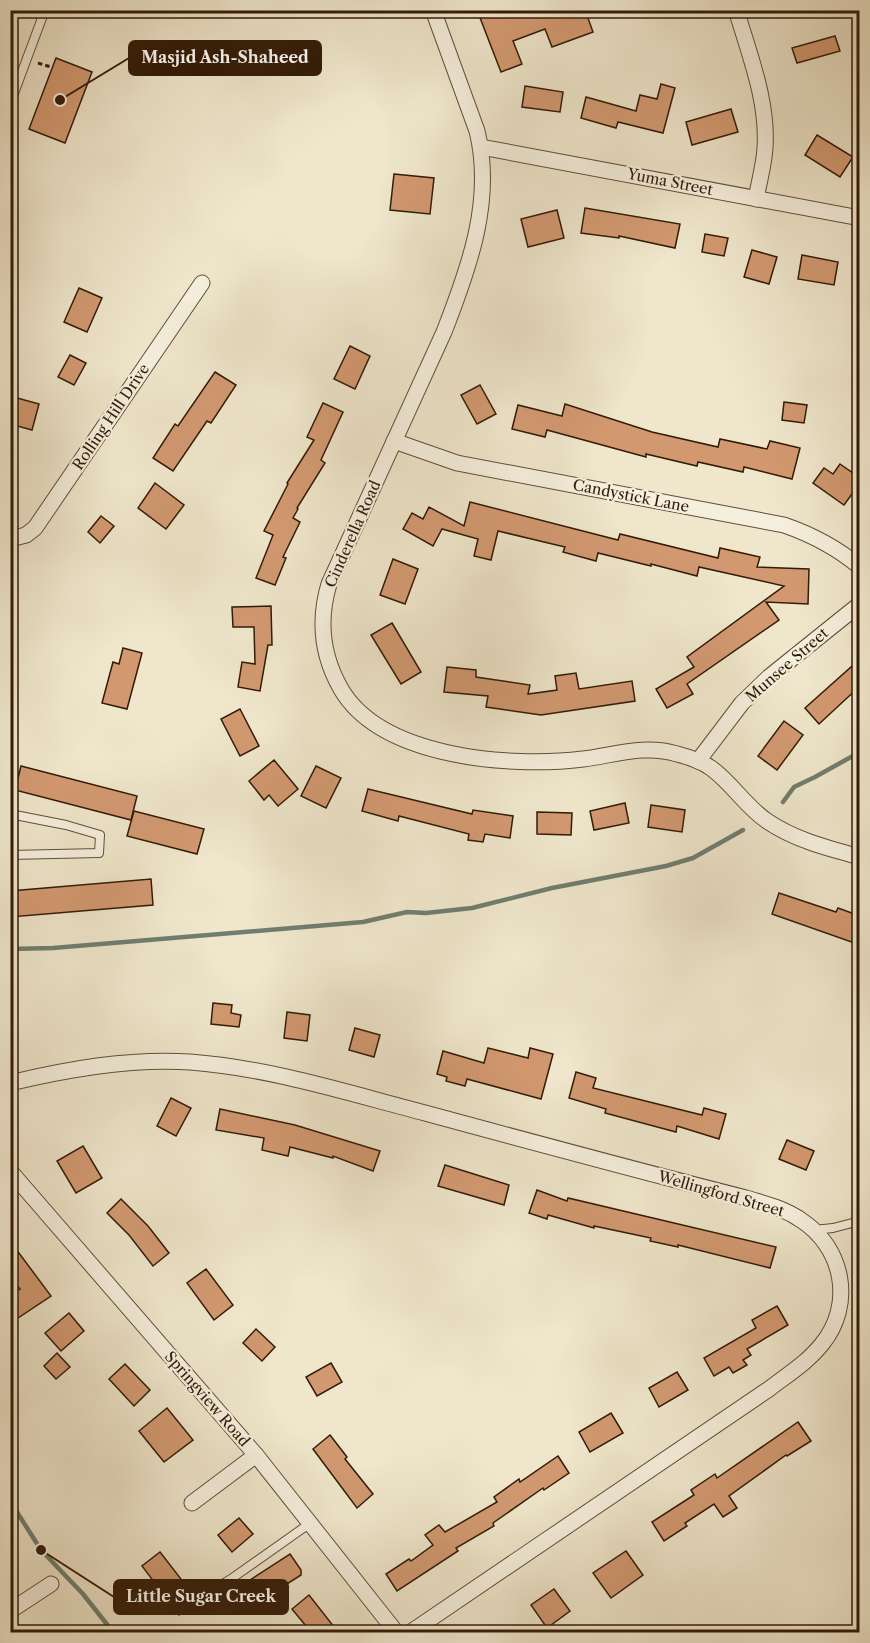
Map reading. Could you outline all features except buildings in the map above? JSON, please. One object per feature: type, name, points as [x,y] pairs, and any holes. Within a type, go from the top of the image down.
[{"type":"street","name":"Cinderella Road","points":[[434,10],[481,147],[483,167],[481,213],[466,271],[444,332],[329,584],[322,621],[323,639],[333,674],[345,696],[358,711],[377,726],[405,740],[470,757],[511,761],[545,762],[582,759],[628,751],[651,750],[675,753],[698,761],[721,776],[744,802],[767,821],[787,833],[814,845],[860,857]]},
{"type":"street","points":[[738,16],[759,85],[764,111],[765,151],[756,199]]},
{"type":"street","name":"Yuma Street","points":[[481,147],[860,218]]},
{"type":"street","name":"Rolling Hill Drive","points":[[10,539],[26,535],[35,528],[202,283]]},
{"type":"street","name":"Candystick Lane","points":[[394,441],[457,463],[784,525],[809,533],[833,546],[860,567]]},
{"type":"street","name":"Munsee Street","points":[[698,761],[742,703],[769,677],[860,604]]},
{"type":"street","name":"Wellingford Street","points":[[10,1083],[48,1074],[107,1065],[189,1062],[237,1067],[318,1084],[746,1198],[783,1209],[803,1221],[820,1236],[833,1254],[840,1273],[842,1294],[838,1314],[829,1335],[812,1355],[769,1389],[411,1632]]},
{"type":"street","name":"Springview Road","points":[[10,1171],[256,1455],[396,1632]]},
{"type":"street","points":[[192,1503],[256,1455]]},
{"type":"street","points":[[10,1611],[51,1584]]},
{"type":"lane","points":[[10,104],[45,10]]},
{"type":"lane","points":[[10,814],[66,825],[100,835],[101,849],[99,853],[10,855]]},
{"type":"lane","points":[[813,1230],[860,1221]]},
{"type":"lane","points":[[207,1593],[231,1579],[309,1524]]},
{"type":"waterway","points":[[783,802],[794,787],[860,752]]},
{"type":"waterway","points":[[10,949],[53,948],[363,922],[407,912],[426,913],[472,908],[552,888],[666,866],[693,858],[743,830]]},
{"type":"waterway","points":[[10,1501],[41,1550],[83,1594],[113,1632]]},
{"type":"place","name":"Masjid Ash-Shaheed","points":[[60,100]]},
{"type":"place","name":"Little Sugar Creek","points":[[41,1550]]}]
